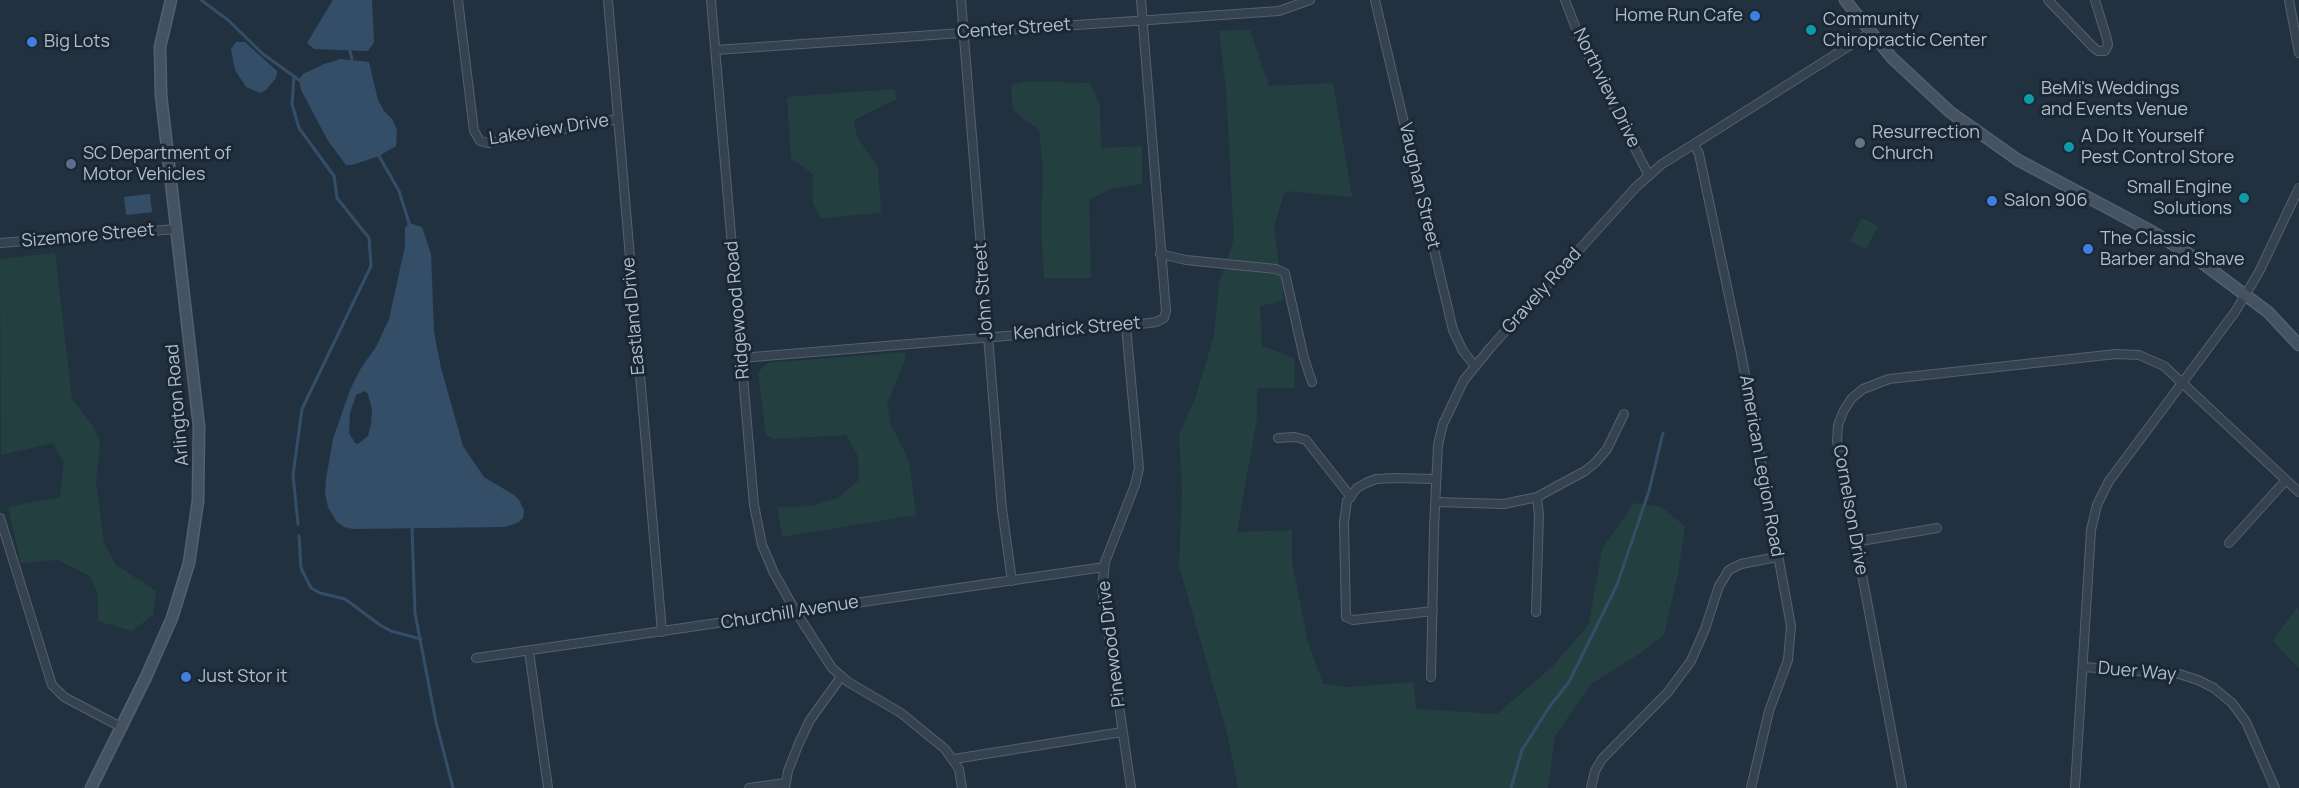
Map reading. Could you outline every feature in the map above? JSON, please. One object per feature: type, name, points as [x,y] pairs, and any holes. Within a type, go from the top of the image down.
[{"type":"main road","name":"Arlington Road","points":[[91,788],[171,618],[189,563],[198,501],[199,427],[159,70],[160,47],[171,0]]},
{"type":"main road","points":[[1845,0],[1923,89],[1990,142],[2044,176],[2175,245],[2246,294],[2268,312],[2299,345]]},
{"type":"street","name":"Lakeview Drive","points":[[458,0],[474,131],[480,141],[488,143],[618,119]]},
{"type":"street","name":"Eastland Drive","points":[[608,0],[662,632]]},
{"type":"street","name":"Ridgewood Road","points":[[711,0],[757,525],[767,557],[796,612],[832,668],[841,678]]},
{"type":"street","name":"John Street","points":[[961,0],[1002,509],[1012,581]]},
{"type":"street","name":"Kendrick Street","points":[[741,358],[1126,326],[1160,321],[1166,315],[1141,0]]},
{"type":"street","name":"Center Street","points":[[716,50],[1279,10],[1310,0]]},
{"type":"street","name":"Vaughan Street","points":[[1375,0],[1453,330],[1463,351],[1475,366]]},
{"type":"street","name":"Northview Drive","points":[[1565,0],[1582,44],[1649,176]]},
{"type":"street","points":[[2048,0],[2093,48],[2105,51],[2108,45],[2107,39],[2096,0]]},
{"type":"street","points":[[2289,0],[2299,54]]},
{"type":"street","name":"Gravely Road","points":[[1431,677],[1435,479],[1438,445],[1443,424],[1460,388],[1475,366],[1621,203],[1649,176],[1694,144],[1871,32]]},
{"type":"street","name":"American Legion Road","points":[[1694,144],[1699,154],[1741,352],[1789,613],[1789,650],[1764,731],[1751,788]]},
{"type":"street","points":[[2075,788],[2091,530],[2097,505],[2109,481],[2235,312],[2259,272],[2299,188]]},
{"type":"street","name":"Sizemore Street","points":[[0,243],[176,229]]},
{"type":"street","points":[[1161,254],[1186,260],[1276,269],[1285,273],[1304,358],[1312,382]]},
{"type":"street","name":"Pinewood Drive","points":[[1126,326],[1139,468],[1104,567],[1102,589],[1131,788]]},
{"type":"street","name":"Cornelson Drive","points":[[1902,788],[1838,447],[1837,433],[1841,417],[1847,404],[1857,393],[1869,385],[1889,379],[2129,354],[2148,358],[2160,363],[2182,382],[2299,492]]},
{"type":"street","points":[[1435,502],[1504,504],[1537,497],[1585,471],[1596,462],[1607,449],[1624,414]]},
{"type":"street","points":[[1278,438],[1295,437],[1306,440],[1351,497]]},
{"type":"street","points":[[1433,611],[1353,620],[1346,617],[1344,522],[1347,501],[1357,488],[1376,479],[1435,479]]},
{"type":"street","points":[[2229,543],[2286,480]]},
{"type":"street","points":[[1536,612],[1539,515],[1537,497]]},
{"type":"street","points":[[0,518],[52,685],[64,697],[121,727]]},
{"type":"street","points":[[1855,542],[1937,528]]},
{"type":"street","points":[[1591,788],[1595,771],[1602,759],[1668,692],[1690,661],[1705,629],[1719,586],[1729,570],[1741,564],[1777,557]]},
{"type":"street","name":"Churchill Avenue","points":[[476,658],[1104,567]]},
{"type":"street","points":[[529,651],[548,788]]},
{"type":"street","name":"Duer Way","points":[[2083,667],[2179,674],[2214,688],[2232,703],[2246,722],[2275,788]]},
{"type":"street","points":[[749,788],[785,785],[799,743],[810,720],[841,678],[901,713],[945,749],[954,759],[963,788]]},
{"type":"street","points":[[954,759],[1122,732]]},
{"type":"green space","points":[[1250,30],[1269,86],[1333,83],[1352,197],[1285,191],[1274,227],[1284,300],[1260,306],[1262,346],[1294,358],[1295,388],[1257,388],[1257,418],[1237,532],[1292,530],[1292,562],[1308,642],[1323,684],[1348,687],[1414,682],[1416,709],[1497,714],[1551,668],[1589,624],[1602,549],[1634,503],[1661,507],[1685,526],[1678,573],[1664,635],[1642,652],[1591,684],[1555,736],[1548,788],[1238,788],[1228,737],[1179,566],[1182,493],[1179,434],[1195,399],[1214,336],[1219,283],[1234,239],[1226,88],[1219,31]]},
{"type":"green space","points":[[1029,81],[1090,83],[1100,106],[1101,148],[1142,146],[1142,184],[1113,188],[1089,200],[1091,278],[1044,278],[1041,229],[1043,168],[1039,130],[1013,110],[1011,85]]},
{"type":"green space","points":[[894,89],[897,99],[854,120],[857,137],[878,167],[881,213],[821,218],[813,204],[813,174],[791,158],[787,97]]},
{"type":"green space","points":[[1862,218],[1878,226],[1866,249],[1850,241]]},
{"type":"green space","points":[[55,253],[72,399],[93,426],[100,442],[96,482],[104,543],[116,565],[156,591],[153,615],[132,631],[98,621],[98,596],[90,576],[58,560],[21,563],[8,507],[60,497],[64,462],[53,443],[1,455],[0,259]]},
{"type":"green space","points":[[906,352],[887,405],[891,425],[909,461],[916,515],[782,537],[777,507],[812,506],[838,498],[859,480],[858,456],[846,435],[774,439],[766,435],[758,372],[768,363]]},
{"type":"green space","points":[[2297,607],[2299,612],[2299,669],[2273,641]]},
{"type":"water","points":[[333,0],[372,0],[374,42],[368,51],[314,49],[307,43]]},
{"type":"water","points":[[236,42],[245,42],[277,71],[276,78],[266,90],[260,93],[246,87],[235,70],[231,49]]},
{"type":"water","points":[[341,59],[369,62],[378,100],[397,130],[396,146],[379,156],[352,165],[346,165],[328,141],[301,90],[299,80],[303,74]]},
{"type":"water","points":[[150,194],[152,212],[126,215],[124,197]]},
{"type":"water","points":[[409,223],[422,227],[431,254],[434,332],[441,368],[463,446],[484,477],[519,500],[524,510],[523,518],[519,522],[505,527],[353,529],[344,527],[336,521],[328,507],[325,493],[326,479],[333,439],[350,390],[361,368],[376,347],[389,319],[405,246],[405,228]],"holes":[[[365,391],[372,409],[371,424],[368,436],[358,444],[349,433],[350,413],[356,395]]]},
{"type":"waterway","points":[[201,0],[228,20],[263,54],[299,80]]},
{"type":"waterway","points":[[350,51],[352,59]]},
{"type":"waterway","points":[[294,76],[292,104],[299,128],[334,176],[337,198],[369,238],[371,266],[302,409],[293,475],[298,524]]},
{"type":"waterway","points":[[379,156],[399,191],[409,223]]},
{"type":"waterway","points":[[1511,788],[1522,750],[1550,706],[1569,682],[1617,585],[1649,491],[1663,433]]},
{"type":"waterway","points":[[412,528],[415,613],[436,722],[453,788]]},
{"type":"waterway","points":[[299,536],[301,568],[311,588],[320,593],[345,599],[391,631],[421,639]]},
{"type":"place","name":"Home Run Cafe","points":[[1755,16]]},
{"type":"place","name":"Community Chiropractic Center","points":[[1811,30]]},
{"type":"place","name":"Big Lots","points":[[32,42]]},
{"type":"place","name":"BeMi's Weddings and Events Venue","points":[[2029,99]]},
{"type":"place","name":"Resurrection Church","points":[[1860,143]]},
{"type":"place","name":"A Do It Yourself Pest Control Store","points":[[2069,147]]},
{"type":"place","name":"SC Department of Motor Vehicles","points":[[71,164]]},
{"type":"place","name":"Small Engine Solutions","points":[[2244,198]]},
{"type":"place","name":"Salon 906","points":[[1992,201]]},
{"type":"place","name":"The Classic Barber and Shave","points":[[2088,249]]},
{"type":"place","name":"Just Stor it","points":[[186,677]]}]
